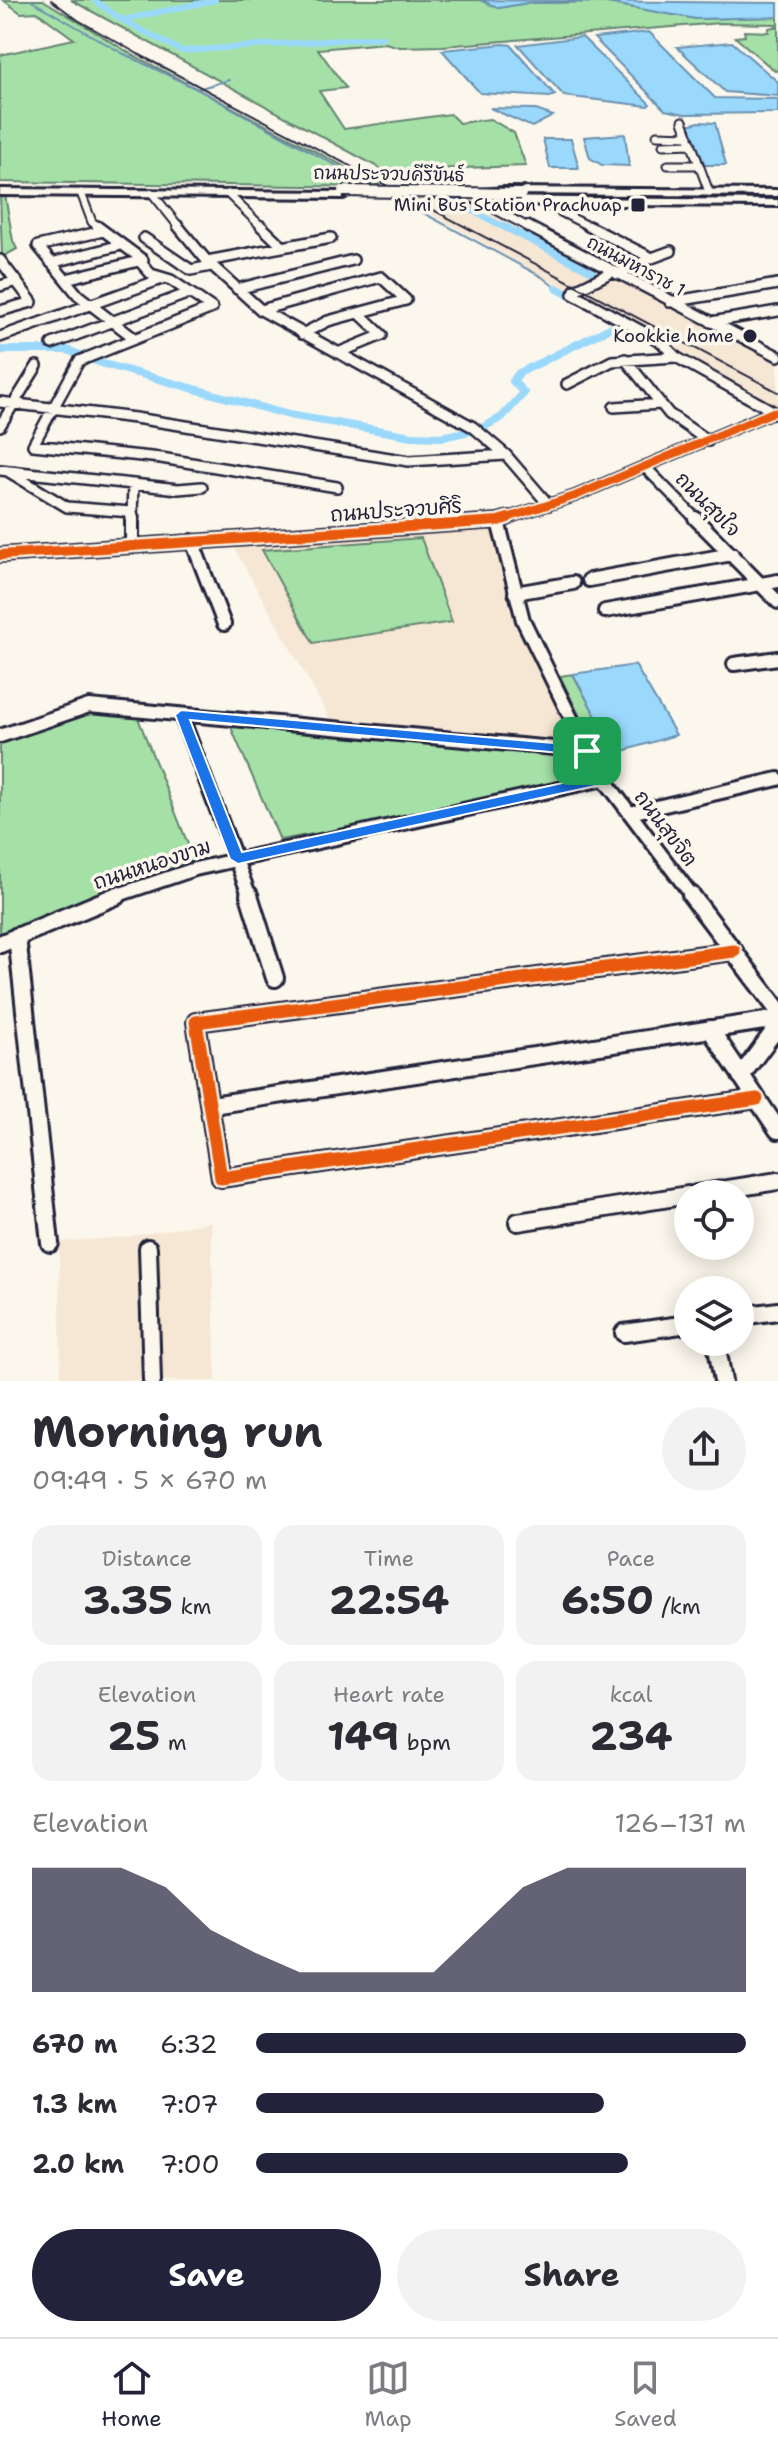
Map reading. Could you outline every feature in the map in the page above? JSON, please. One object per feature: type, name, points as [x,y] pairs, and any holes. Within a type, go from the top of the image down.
[{"type":"main road","name":"ถนนประจวบคีรีขันธ์","points":[[0,185],[778,198]]},
{"type":"main road","points":[[477,191],[709,192],[778,198],[541,202],[479,201],[472,196],[477,191]]},
{"type":"main road","name":"ถนนประจวบคีรีขันธ์","points":[[0,192],[344,193]]},
{"type":"street","points":[[683,121],[709,192]]},
{"type":"street","points":[[657,135],[690,140]]},
{"type":"street","points":[[663,145],[690,140]]},
{"type":"street","points":[[668,165],[699,165]]},
{"type":"street","points":[[81,193],[92,222],[143,260]]},
{"type":"street","points":[[152,193],[209,263],[261,310],[477,430],[506,455],[549,505]]},
{"type":"street","points":[[228,194],[283,247]]},
{"type":"street","name":"ถนนมหาราช 1","points":[[479,201],[778,356]]},
{"type":"street","points":[[541,202],[652,258]]},
{"type":"street","points":[[103,231],[38,246],[78,295],[134,338]]},
{"type":"street","points":[[144,238],[191,270],[209,263],[331,238]]},
{"type":"street","points":[[51,263],[121,245]]},
{"type":"street","points":[[671,251],[614,273],[573,294],[660,341],[676,357],[776,413]]},
{"type":"street","points":[[0,260],[32,302],[0,311]]},
{"type":"street","points":[[66,279],[143,260]]},
{"type":"street","points":[[143,260],[142,264],[151,274],[171,280],[212,308],[79,361],[33,445],[161,458],[337,487]]},
{"type":"street","points":[[237,289],[353,260]]},
{"type":"street","points":[[261,310],[381,277],[406,300],[328,321],[302,334]]},
{"type":"street","points":[[0,337],[162,279]]},
{"type":"street","points":[[0,286],[17,281]]},
{"type":"street","points":[[670,302],[778,284]]},
{"type":"street","points":[[52,344],[189,293]]},
{"type":"street","points":[[711,322],[778,311]]},
{"type":"street","points":[[338,353],[382,335],[359,313]]},
{"type":"street","points":[[567,384],[612,361],[676,357]]},
{"type":"street","points":[[625,359],[669,414],[708,441]]},
{"type":"street","points":[[0,426],[37,366]]},
{"type":"street","points":[[0,402],[409,461],[506,455]]},
{"type":"street","points":[[614,407],[661,404]]},
{"type":"street","name":"ถนนประจวบศิริ","points":[[0,557],[132,545],[498,521],[549,505],[776,413]]},
{"type":"street","name":"ถนนสุขใจ","points":[[645,467],[778,602]]},
{"type":"street","points":[[3,470],[178,489],[202,487]]},
{"type":"street","points":[[3,470],[67,507],[131,512]]},
{"type":"street","points":[[132,545],[133,484]]},
{"type":"street","name":"ถนนสุขจิต","points":[[498,521],[523,620],[587,751],[604,779],[778,1010]]},
{"type":"street","points":[[192,541],[224,624]]},
{"type":"street","points":[[589,580],[732,554]]},
{"type":"street","points":[[605,611],[778,581]]},
{"type":"street","points":[[515,593],[573,583]]},
{"type":"street","points":[[734,664],[775,662]]},
{"type":"street","points":[[0,736],[89,706],[587,751]]},
{"type":"street","points":[[181,715],[238,859],[275,978]]},
{"type":"street","name":"ถนนหนองขาม","points":[[0,944],[101,900],[195,869],[604,779]]},
{"type":"street","points":[[630,813],[778,779]]},
{"type":"street","points":[[17,936],[50,1243]]},
{"type":"street","points":[[734,951],[196,1022],[212,1105],[221,1178],[757,1099]]},
{"type":"street","points":[[212,1105],[778,1019]]},
{"type":"street","points":[[741,1076],[778,1026]]},
{"type":"street","points":[[710,1029],[778,1130]]},
{"type":"street","points":[[754,1185],[778,1181]]},
{"type":"street","points":[[518,1222],[674,1197]]},
{"type":"street","points":[[148,1248],[152,1381]]},
{"type":"street","points":[[754,1314],[778,1311]]},
{"type":"street","points":[[624,1333],[674,1326]]},
{"type":"street","points":[[719,1356],[723,1381]]},
{"type":"shaded area","points":[[383,187],[470,200],[778,360],[778,410],[683,359],[664,341]]},
{"type":"shaded area","points":[[475,526],[494,533],[519,624],[578,746],[333,724],[232,544]]},
{"type":"shaded area","points":[[211,1222],[216,1381],[61,1381],[59,1242],[126,1237]]},
{"type":"green space","points":[[3,0],[43,0],[131,54],[383,187],[0,182],[0,55],[74,39],[37,12],[21,13]]},
{"type":"green space","points":[[71,0],[480,0],[499,8],[527,3],[602,2],[696,19],[778,17],[778,24],[720,23],[443,46],[400,47],[385,43],[318,49],[346,88],[319,91],[344,129],[450,114],[459,123],[490,119],[514,133],[526,166],[428,169],[457,190],[419,190],[418,183],[394,176]]},
{"type":"green space","points":[[778,26],[778,70],[775,71],[735,37],[745,36],[744,31],[769,32],[769,28]]},
{"type":"green space","points":[[0,195],[5,195],[17,249],[2,257]]},
{"type":"green space","points":[[421,538],[452,622],[313,643],[262,550]]},
{"type":"green space","points":[[573,674],[616,753],[600,758],[560,676]]},
{"type":"green space","points":[[88,710],[136,713],[195,862],[0,936],[0,738]]},
{"type":"green space","points":[[230,725],[585,756],[596,776],[532,794],[280,840]]},
{"type":"water","points":[[480,0],[778,3],[778,17],[696,19],[602,2],[527,3],[499,8]]},
{"type":"water","points":[[649,32],[715,98],[778,99],[778,113],[685,114],[665,110],[594,38]]},
{"type":"water","points":[[582,37],[650,104],[648,106],[564,96],[518,45]]},
{"type":"water","points":[[732,42],[778,82],[778,96],[725,92],[677,47]]},
{"type":"water","points":[[511,45],[555,95],[480,93],[442,50]]},
{"type":"water","points":[[490,108],[533,109],[553,116],[532,127]]},
{"type":"water","points":[[715,123],[726,165],[705,165],[688,125]]},
{"type":"water","points":[[625,134],[629,166],[602,165],[590,158],[584,137]]},
{"type":"water","points":[[543,139],[571,139],[579,168],[550,168]]},
{"type":"water","points":[[635,665],[676,735],[616,753],[573,674]]},
{"type":"waterway","points":[[30,0],[122,53],[197,89]]},
{"type":"waterway","points":[[94,0],[122,20]]},
{"type":"waterway","points":[[122,20],[215,0]]},
{"type":"waterway","points":[[122,20],[182,51],[383,37]]},
{"type":"waterway","points":[[197,89],[229,80]]},
{"type":"waterway","points":[[197,89],[375,187]]},
{"type":"waterway","points":[[436,192],[506,228]]},
{"type":"waterway","points":[[392,196],[542,277],[556,288]]},
{"type":"waterway","points":[[503,226],[592,271]]},
{"type":"waterway","points":[[556,288],[580,301]]},
{"type":"waterway","points":[[0,350],[67,350],[104,364],[289,415],[412,436],[442,437],[480,429],[502,417],[524,393],[513,381],[519,373],[620,323],[611,318]]},
{"type":"railway","points":[[51,0],[78,20],[138,54],[778,392]]},
{"type":"cycle path","points":[[0,555],[498,521],[575,496],[773,412]]},
{"type":"cycle path","points":[[734,951],[196,1022],[221,1178],[757,1099]]},
{"type":"place","name":"Mini Bus Station Prachuap","points":[[638,205]]},
{"type":"place","name":"Kookkie home","points":[[750,336]]},
{"type":"route","points":[[181,715],[439,737],[587,751],[604,779],[238,859],[181,715]]}]
